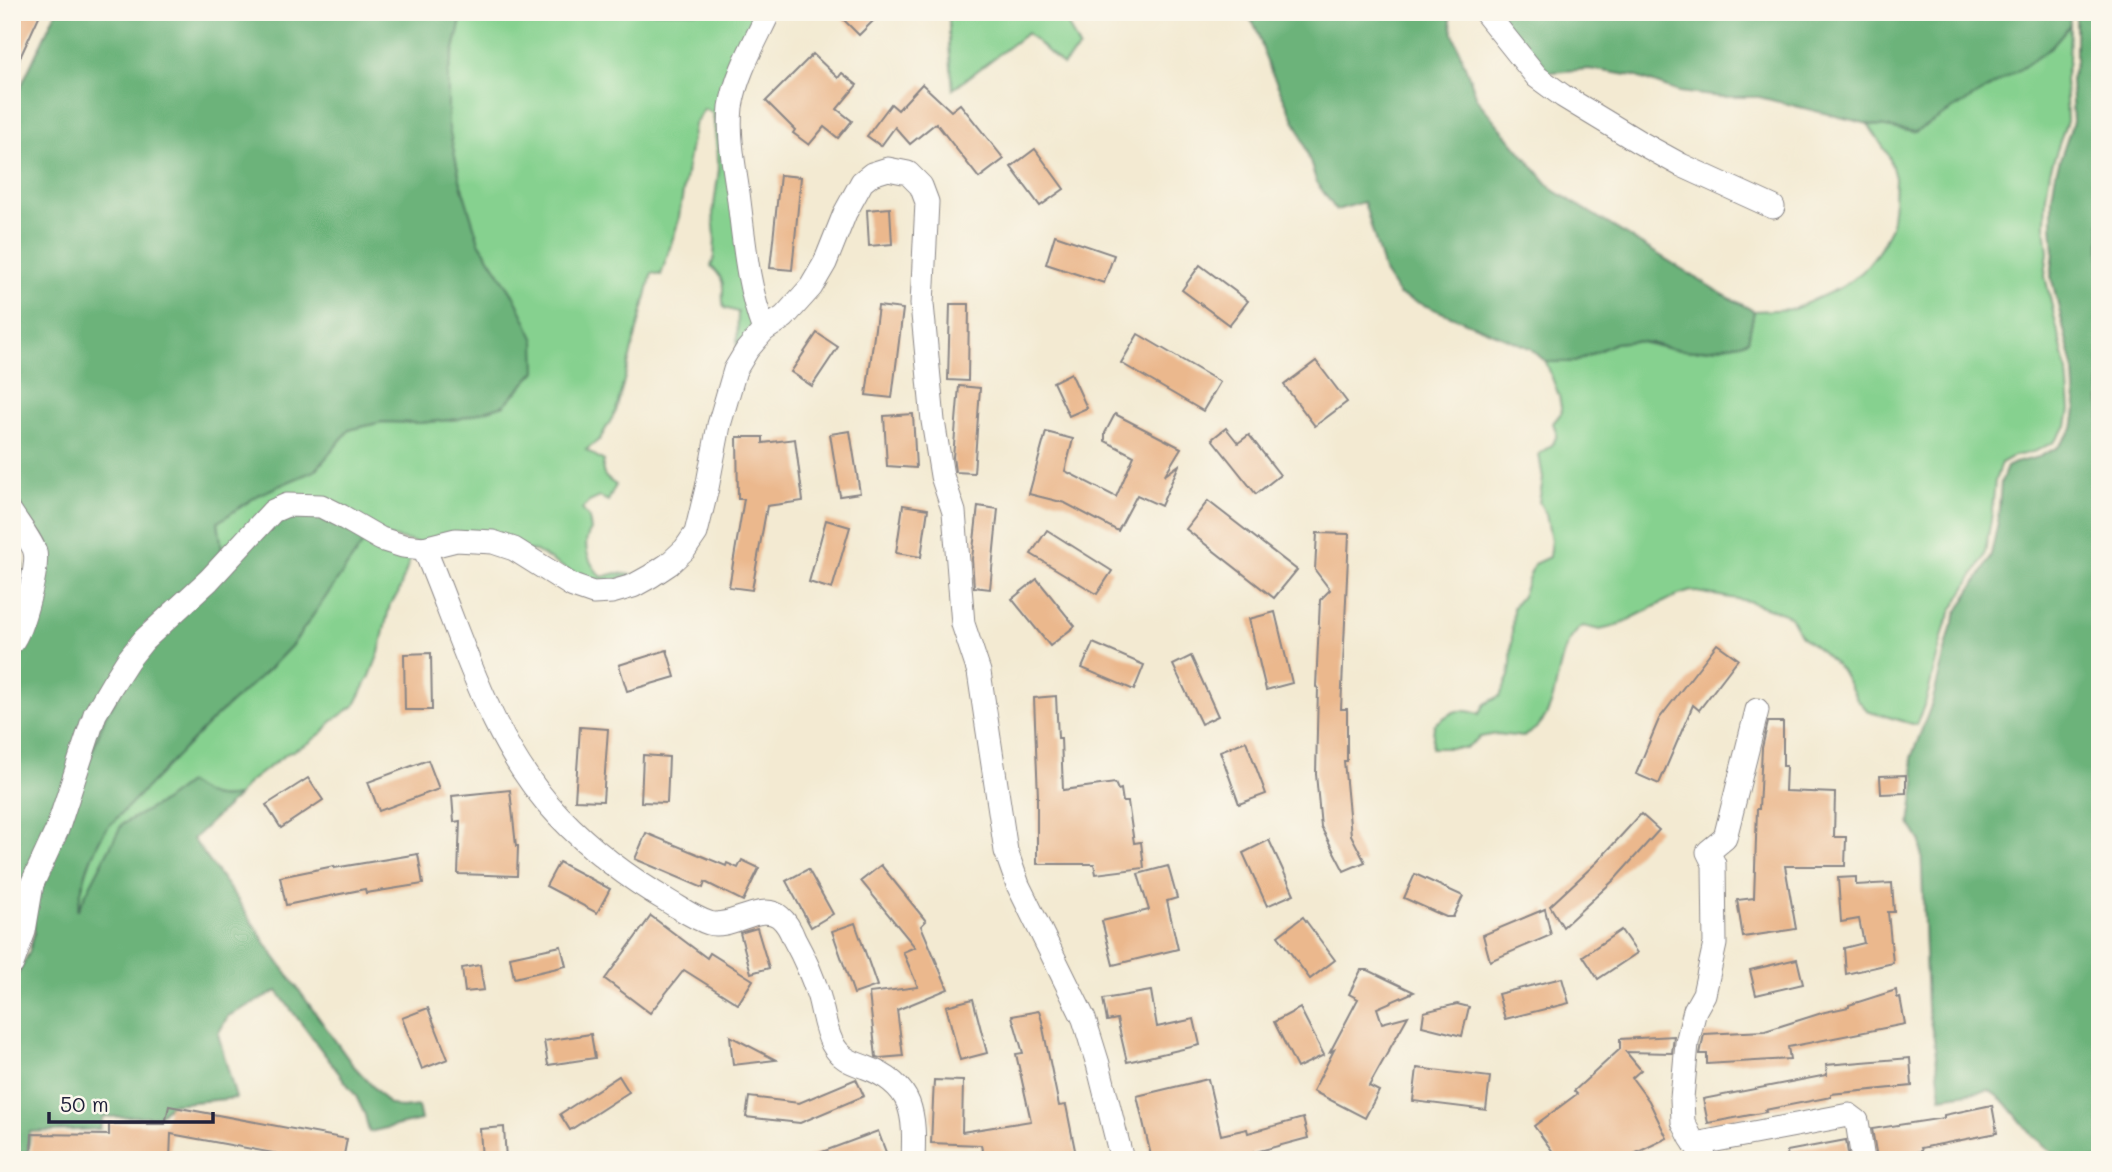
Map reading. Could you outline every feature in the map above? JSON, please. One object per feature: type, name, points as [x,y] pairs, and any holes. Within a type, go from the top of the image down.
[{"type":"street","points":[[764,330],[755,308],[748,275],[730,133],[737,84],[769,12]]},
{"type":"street","points":[[1485,12],[1537,77],[1563,96],[1671,159],[1773,207]]},
{"type":"street","points":[[12,964],[24,931],[32,884],[57,830],[95,714],[128,660],[144,640],[209,580],[273,511],[287,505],[321,506],[382,540],[403,546],[424,548],[456,540],[493,542],[514,549],[573,586],[593,593],[612,592],[633,586],[651,576],[669,564],[696,533],[719,425],[735,370],[747,349],[764,330],[784,317],[811,287],[825,263],[845,213],[862,182],[872,174],[888,169],[908,173],[921,186],[927,202],[922,304],[933,421],[942,477],[954,512],[963,624],[979,672],[1006,851],[1018,885],[1084,1019],[1122,1160]]},
{"type":"street","points":[[12,514],[35,552],[30,594],[17,636],[12,642]]},
{"type":"street","points":[[424,548],[492,714],[515,757],[543,799],[596,852],[653,892],[710,924],[725,924],[770,912],[779,916],[799,947],[817,993],[830,1039],[838,1052],[847,1061],[879,1073],[902,1090],[911,1106],[914,1127],[913,1160]]},
{"type":"street","points":[[1757,710],[1724,838],[1708,852],[1714,864],[1715,944],[1704,994],[1695,1010],[1687,1043],[1682,1122],[1701,1152],[1849,1115],[1857,1121],[1863,1160]]},
{"type":"green space","points":[[56,12],[463,12],[448,74],[448,124],[461,184],[479,242],[515,298],[535,340],[536,371],[504,405],[459,419],[420,423],[382,422],[349,430],[316,470],[260,494],[218,522],[223,557],[141,636],[12,933],[12,657],[22,643],[45,549],[12,496],[12,314],[15,313],[12,284],[12,105]]},
{"type":"green space","points":[[463,12],[762,12],[731,82],[753,326],[737,347],[738,312],[724,308],[723,283],[711,266],[714,259],[713,213],[719,169],[713,113],[704,109],[694,125],[678,223],[661,275],[652,273],[616,411],[600,439],[586,450],[604,461],[604,475],[616,485],[608,501],[600,497],[582,509],[589,518],[591,530],[586,542],[588,555],[602,577],[617,573],[634,575],[599,583],[582,579],[536,551],[422,544],[387,536],[223,557],[218,522],[260,494],[316,470],[349,430],[382,422],[420,423],[459,419],[504,405],[536,371],[515,298],[479,242],[461,184],[448,124],[448,74]]},
{"type":"green space","points":[[949,12],[1065,12],[1063,14],[1079,48],[1063,65],[1027,33],[953,89]]},
{"type":"green space","points":[[1246,12],[1449,12],[1453,33],[1478,101],[1552,189],[1754,311],[1748,340],[1695,351],[1670,349],[1635,341],[1615,343],[1575,362],[1546,362],[1530,348],[1399,295],[1385,274],[1364,202],[1336,210],[1317,183],[1300,132],[1268,65],[1256,28]]},
{"type":"green space","points":[[1492,12],[2069,12],[2070,25],[2049,49],[2022,68],[1915,132],[1868,124],[1759,97],[1720,97],[1679,92],[1634,76],[1589,69],[1541,73]]},
{"type":"green space","points":[[2076,12],[2100,12],[2100,1160],[2062,1160],[2033,1136],[2006,1103],[1989,1090],[1941,1097],[1927,1007],[1921,842],[1910,824],[1916,782],[1911,758],[1932,703],[1951,628],[1957,613],[1990,559],[1998,522],[2001,482],[2007,467],[2039,457],[2058,447],[2073,429],[2076,410],[2074,371],[2051,276],[2054,252],[2052,197],[2056,172],[2073,122],[2071,79],[2076,61]]},
{"type":"green space","points":[[2070,25],[2069,61],[2065,79],[2067,121],[2050,171],[2045,225],[2048,252],[2045,276],[2067,372],[2070,410],[2067,426],[2054,442],[2001,463],[1995,481],[1984,557],[1945,626],[1926,701],[1916,725],[1868,711],[1857,699],[1841,670],[1800,635],[1790,616],[1748,601],[1691,591],[1616,626],[1600,630],[1583,626],[1573,635],[1566,647],[1547,713],[1538,726],[1523,737],[1497,734],[1480,737],[1466,748],[1432,748],[1434,725],[1455,712],[1479,714],[1485,704],[1500,696],[1511,664],[1513,607],[1522,596],[1534,564],[1549,557],[1551,540],[1546,514],[1539,502],[1543,479],[1539,454],[1553,444],[1557,435],[1553,423],[1562,412],[1546,362],[1575,362],[1615,343],[1635,341],[1670,349],[1695,351],[1741,343],[1748,340],[1754,311],[1794,309],[1842,287],[1862,272],[1878,252],[1891,227],[1895,178],[1889,156],[1868,124],[1915,132],[2049,49]]},
{"type":"green space","points":[[306,511],[366,539],[293,644],[213,719],[106,829],[87,868],[77,911],[122,824],[164,801],[188,783],[211,796],[238,796],[193,839],[352,1064],[389,1104],[401,1108],[418,1106],[421,1120],[369,1132],[356,1096],[277,991],[228,1016],[218,1034],[236,1098],[171,1104],[158,1116],[103,1117],[100,1129],[30,1132],[28,1152],[12,1155],[12,984],[29,953],[34,933],[34,908],[106,715],[148,650],[277,517]]},
{"type":"green space","points":[[12,530],[18,539],[23,561],[19,594],[12,614]]},
{"type":"green space","points":[[366,539],[411,557],[398,594],[390,604],[379,653],[355,705],[331,722],[309,743],[286,754],[248,783],[238,796],[211,796],[188,783],[164,801],[76,914],[87,870],[106,829],[213,719],[293,644]]},
{"type":"building","points":[[12,12],[41,12],[12,75]]},
{"type":"building","points":[[836,12],[882,12],[859,35]]},
{"type":"building","points":[[813,54],[838,78],[842,73],[857,85],[837,109],[852,121],[838,138],[824,127],[809,145],[793,133],[795,130],[766,101]]},
{"type":"building","points":[[922,84],[951,111],[960,104],[1004,159],[979,178],[936,123],[910,144],[895,127],[881,146],[867,136],[891,104],[898,110]]},
{"type":"building","points":[[1035,149],[1064,189],[1040,206],[1011,167]]},
{"type":"building","points":[[780,175],[801,177],[792,270],[770,268]]},
{"type":"building","points":[[890,208],[892,244],[869,246],[867,210]]},
{"type":"building","points":[[1055,235],[1114,255],[1104,283],[1046,264]]},
{"type":"building","points":[[1200,265],[1248,301],[1229,325],[1182,290]]},
{"type":"building","points":[[950,304],[969,304],[968,381],[948,380]]},
{"type":"building","points":[[878,306],[903,309],[892,398],[866,395]]},
{"type":"building","points":[[817,333],[838,347],[812,386],[791,372]]},
{"type":"building","points":[[1138,334],[1220,382],[1203,411],[1121,363]]},
{"type":"building","points":[[1316,361],[1347,402],[1315,426],[1284,385]]},
{"type":"building","points":[[1071,373],[1087,408],[1069,416],[1053,382]]},
{"type":"building","points":[[959,386],[980,388],[974,473],[955,472],[953,457]]},
{"type":"building","points":[[913,414],[916,468],[887,466],[884,416]]},
{"type":"building","points":[[1115,414],[1181,448],[1164,476],[1179,465],[1161,506],[1137,495],[1118,531],[1065,503],[1029,494],[1046,432],[1073,439],[1065,471],[1116,497],[1134,456],[1105,441],[1105,433]]},
{"type":"building","points":[[1226,428],[1238,443],[1249,435],[1280,475],[1256,494],[1212,439]]},
{"type":"building","points":[[850,431],[860,493],[840,496],[830,434]]},
{"type":"building","points":[[737,437],[763,437],[763,443],[795,439],[803,501],[767,506],[752,590],[729,587],[744,499],[738,499]]},
{"type":"building","points":[[1208,501],[1297,570],[1274,598],[1186,529]]},
{"type":"building","points":[[903,505],[928,509],[921,557],[896,553]]},
{"type":"building","points":[[978,506],[998,509],[990,589],[974,587],[972,559]]},
{"type":"building","points":[[826,520],[850,527],[832,589],[809,582]]},
{"type":"building","points":[[1047,530],[1112,571],[1097,594],[1031,554]]},
{"type":"building","points":[[1317,533],[1349,534],[1341,709],[1347,709],[1347,761],[1344,761],[1351,835],[1365,862],[1344,871],[1321,827],[1316,774],[1320,600],[1330,590],[1315,570]]},
{"type":"building","points":[[1037,579],[1075,626],[1050,646],[1012,599]]},
{"type":"building","points":[[1275,612],[1292,683],[1266,690],[1249,619]]},
{"type":"building","points":[[1093,643],[1144,665],[1134,690],[1082,668]]},
{"type":"building","points":[[1717,644],[1738,659],[1699,710],[1693,705],[1659,784],[1636,774],[1659,719]]},
{"type":"building","points":[[667,650],[675,677],[627,691],[619,665]]},
{"type":"building","points":[[431,653],[432,710],[405,710],[404,654]]},
{"type":"building","points":[[1191,656],[1218,716],[1201,724],[1173,665]]},
{"type":"building","points":[[1056,696],[1063,790],[1115,783],[1118,790],[1121,789],[1123,802],[1128,802],[1134,843],[1141,842],[1144,868],[1096,874],[1094,864],[1037,864],[1038,797],[1034,698]]},
{"type":"building","points":[[1768,722],[1783,722],[1785,791],[1835,793],[1834,837],[1846,837],[1845,866],[1785,866],[1796,929],[1743,937],[1737,900],[1754,898],[1757,809],[1762,748]]},
{"type":"building","points":[[580,727],[608,729],[603,801],[575,800]]},
{"type":"building","points":[[1246,741],[1266,794],[1239,804],[1220,751]]},
{"type":"building","points":[[643,755],[669,757],[667,803],[641,802]]},
{"type":"building","points":[[428,760],[439,789],[379,811],[368,782]]},
{"type":"building","points":[[1906,775],[1906,793],[1881,794],[1880,776]]},
{"type":"building","points":[[308,778],[323,800],[281,828],[266,805]]},
{"type":"building","points":[[510,790],[518,846],[517,876],[458,874],[460,821],[454,822],[452,796]]},
{"type":"building","points":[[1641,814],[1659,830],[1615,879],[1563,927],[1550,906],[1597,862]]},
{"type":"building","points":[[646,833],[726,866],[727,863],[738,868],[742,860],[759,868],[743,901],[705,882],[703,888],[635,859]]},
{"type":"building","points":[[1269,840],[1294,894],[1267,906],[1243,853]]},
{"type":"building","points":[[418,854],[423,884],[366,893],[365,889],[286,905],[280,877]]},
{"type":"building","points":[[559,862],[610,889],[597,913],[546,886]]},
{"type":"building","points":[[881,865],[926,921],[921,926],[948,989],[897,1010],[903,1056],[880,1058],[876,1057],[869,993],[918,987],[903,952],[915,947],[861,881]]},
{"type":"building","points":[[1168,866],[1177,898],[1167,901],[1178,949],[1113,965],[1102,921],[1149,910],[1138,874]]},
{"type":"building","points":[[808,869],[833,914],[811,927],[786,881]]},
{"type":"building","points":[[1415,874],[1463,896],[1453,917],[1446,917],[1404,898]]},
{"type":"building","points":[[1856,877],[1856,885],[1892,883],[1894,912],[1888,912],[1893,963],[1846,974],[1844,948],[1864,943],[1859,919],[1841,922],[1838,878]]},
{"type":"building","points":[[1545,909],[1551,935],[1490,961],[1483,935]]},
{"type":"building","points":[[651,916],[707,958],[710,953],[753,980],[738,1004],[684,970],[650,1013],[605,979]]},
{"type":"building","points":[[1303,917],[1335,960],[1310,979],[1278,936]]},
{"type":"building","points":[[855,923],[877,986],[854,994],[832,931]]},
{"type":"building","points":[[757,928],[769,968],[751,973],[740,933]]},
{"type":"building","points":[[1621,930],[1637,953],[1598,979],[1583,956]]},
{"type":"building","points":[[561,946],[566,966],[514,978],[510,957]]},
{"type":"building","points":[[1797,959],[1803,984],[1756,995],[1750,970]]},
{"type":"building","points":[[480,965],[484,990],[465,992],[462,968]]},
{"type":"building","points":[[1361,970],[1368,970],[1414,992],[1377,1008],[1382,1023],[1408,1016],[1369,1086],[1379,1091],[1365,1118],[1313,1091],[1358,999],[1349,994]]},
{"type":"building","points":[[1562,978],[1569,1003],[1505,1019],[1498,994]]},
{"type":"building","points":[[1896,990],[1905,1024],[1788,1047],[1790,1059],[1707,1064],[1707,1054],[1700,1054],[1704,1034],[1765,1031],[1849,1007]]},
{"type":"building","points":[[1151,991],[1157,1027],[1194,1019],[1200,1045],[1127,1062],[1117,1019],[1107,1021],[1103,999]]},
{"type":"building","points":[[973,999],[987,1053],[960,1060],[946,1006]]},
{"type":"building","points":[[1457,1004],[1469,1007],[1462,1036],[1422,1026],[1424,1012]]},
{"type":"building","points":[[428,1008],[448,1059],[422,1069],[402,1018]]},
{"type":"building","points":[[1300,1008],[1324,1055],[1297,1068],[1274,1022]]},
{"type":"building","points":[[1039,1011],[1059,1106],[1066,1105],[1076,1155],[1050,1160],[984,1160],[981,1145],[931,1143],[934,1080],[963,1081],[962,1132],[1031,1121],[1016,1054],[1023,1053],[1012,1016]]},
{"type":"building","points":[[591,1034],[595,1058],[548,1065],[544,1041]]},
{"type":"building","points":[[730,1036],[776,1060],[733,1065]]},
{"type":"building","points":[[1674,1036],[1672,1053],[1626,1052],[1641,1070],[1632,1078],[1649,1101],[1667,1138],[1622,1160],[1559,1160],[1534,1126],[1577,1094],[1574,1091],[1620,1049],[1620,1039]]},
{"type":"building","points":[[1910,1058],[1912,1086],[1831,1094],[1831,1097],[1708,1123],[1703,1099],[1827,1075],[1826,1065]]},
{"type":"building","points":[[1417,1068],[1490,1077],[1486,1110],[1413,1101]]},
{"type":"building","points":[[619,1076],[629,1092],[570,1130],[560,1114]]},
{"type":"building","points":[[856,1079],[864,1096],[800,1123],[746,1117],[749,1097],[799,1103]]},
{"type":"building","points":[[1208,1079],[1221,1135],[1247,1129],[1248,1133],[1303,1118],[1308,1138],[1252,1153],[1253,1160],[1152,1160],[1137,1096]]},
{"type":"building","points":[[1992,1105],[1997,1133],[1921,1148],[1922,1151],[1877,1158],[1872,1129],[1944,1118],[1944,1115]]},
{"type":"building","points":[[169,1106],[347,1139],[343,1160],[311,1160],[171,1134],[170,1160],[31,1158],[32,1134],[109,1135],[109,1124],[165,1124]]},
{"type":"building","points":[[504,1127],[506,1160],[482,1160],[480,1129]]},
{"type":"building","points":[[878,1131],[887,1155],[874,1160],[806,1160],[806,1158]]},
{"type":"building","points":[[1846,1140],[1849,1160],[1788,1160],[1787,1151]]}]
